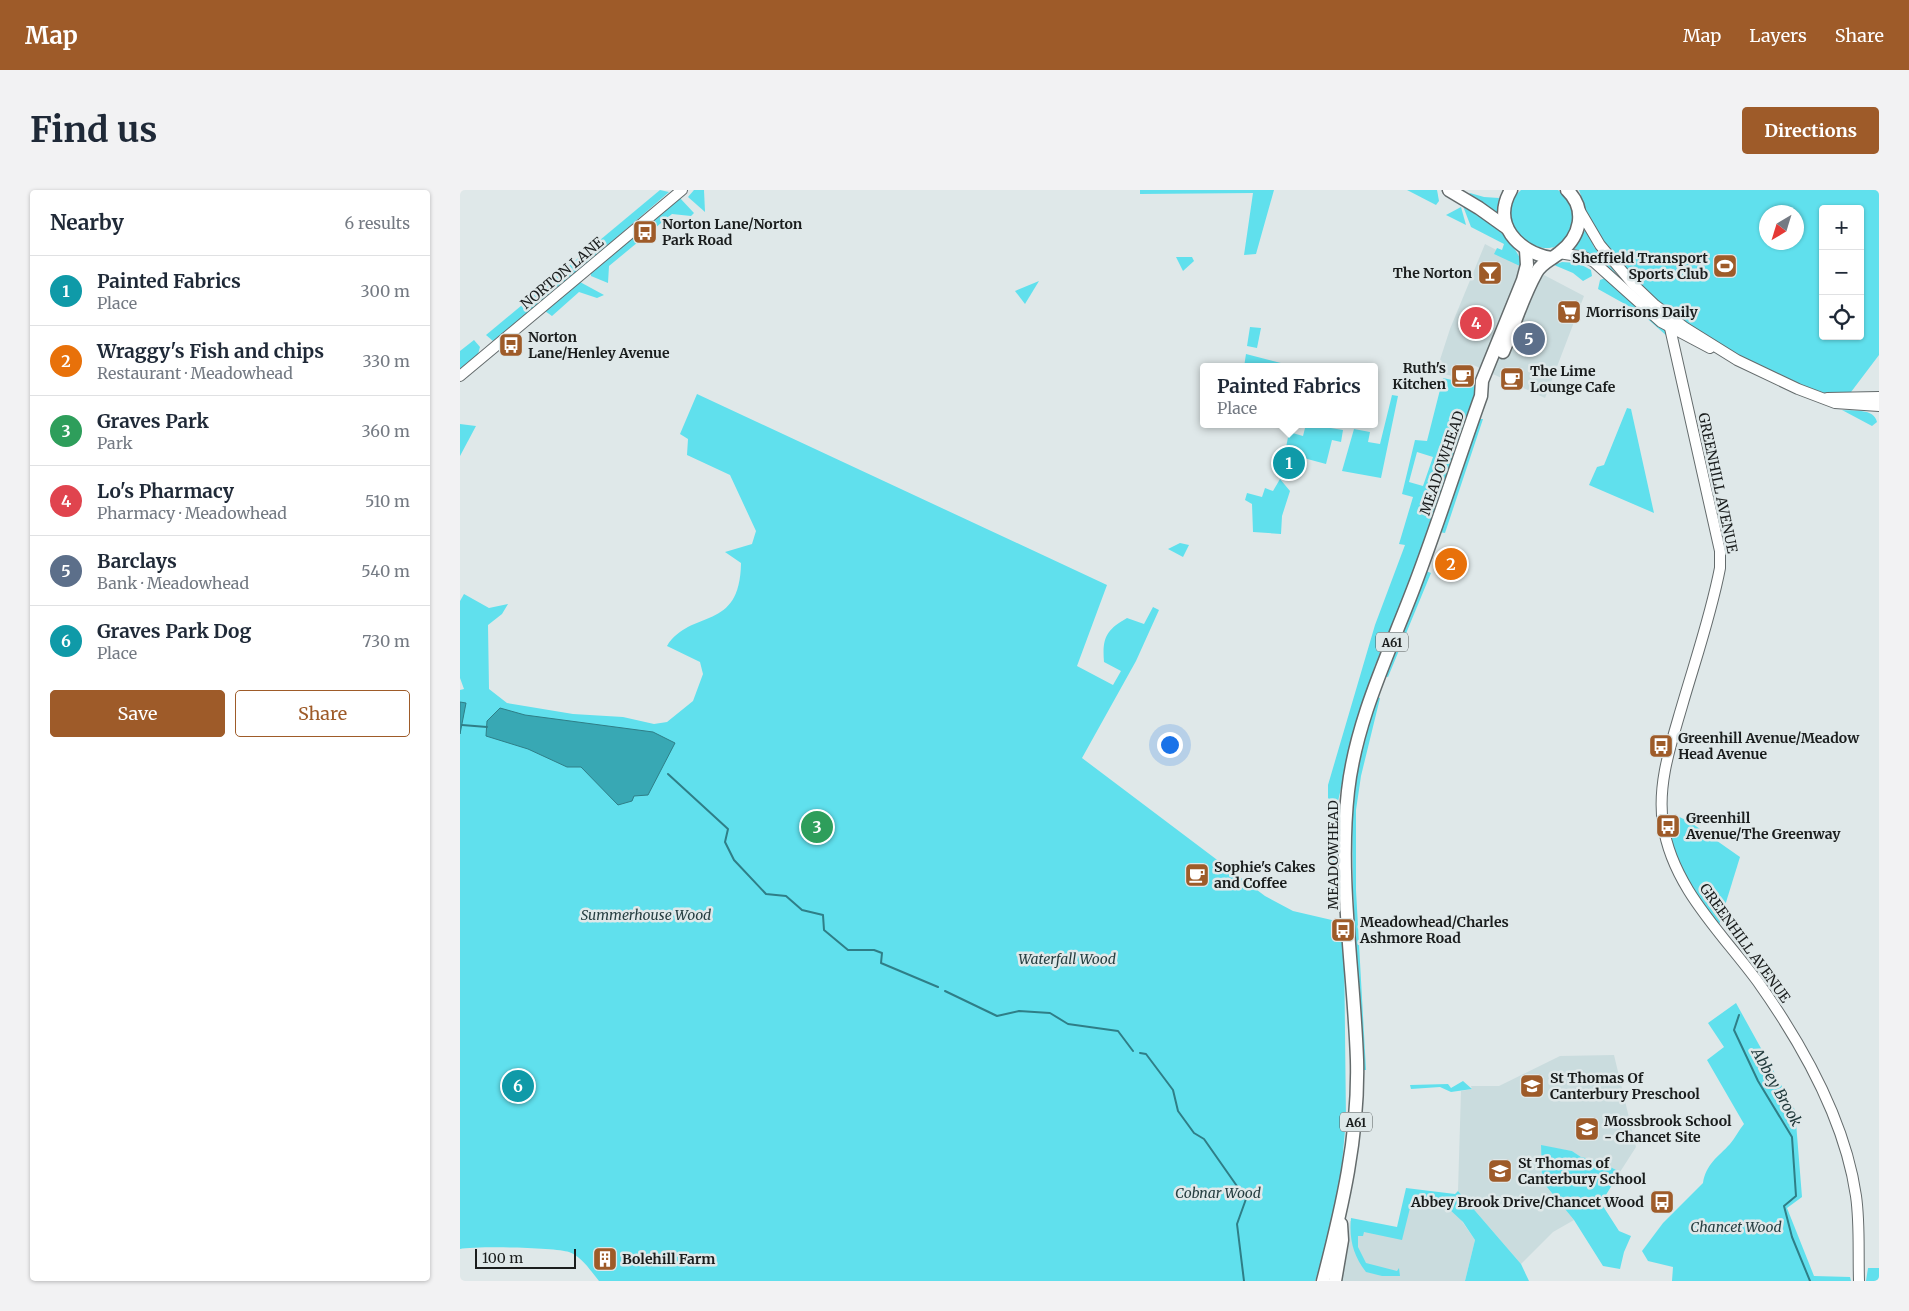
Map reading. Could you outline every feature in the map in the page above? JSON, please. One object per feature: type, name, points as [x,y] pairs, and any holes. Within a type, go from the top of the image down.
[{"type":"highway","points":[[1448,190],[1479,208],[1507,228],[1526,250],[1555,256]]},
{"type":"highway","points":[[1507,228],[1506,202],[1511,190]]},
{"type":"highway","points":[[1569,191],[1580,211]]},
{"type":"highway","name":"MEADOWHEAD","points":[[1481,396],[1490,385],[1536,272],[1573,238],[1580,211]]},
{"type":"highway","name":"MEADOWHEAD","points":[[1323,1281],[1341,1214],[1351,1160],[1356,1101],[1357,1060],[1346,891],[1345,819],[1348,787],[1358,741],[1378,678],[1423,562],[1481,396],[1482,381],[1526,271],[1526,250]]},
{"type":"highway","name":"MEADOWHEAD","points":[[1335,1281],[1342,1240],[1341,1214]]},
{"type":"street","name":"NORTON LANE","points":[[460,376],[682,190]]},
{"type":"street","points":[[1580,211],[1600,245],[1627,277],[1684,332]]},
{"type":"street","points":[[1555,256],[1584,258],[1594,262],[1634,299],[1670,328],[1684,332],[1798,389],[1843,405],[1879,406]]},
{"type":"street","name":"GREENHILL AVENUE","points":[[1670,328],[1720,552],[1720,568],[1666,760],[1661,807],[1664,830],[1669,851],[1686,885],[1703,913],[1772,1002],[1830,1108],[1846,1146],[1856,1197],[1859,1281]]},
{"type":"street","points":[[1676,352],[1684,332]]},
{"type":"street","points":[[1826,399],[1879,397]]},
{"type":"shaded area","points":[[1485,244],[1584,296],[1545,398],[1471,364],[1464,379],[1436,372],[1450,329]]},
{"type":"shaded area","points":[[460,702],[466,703],[460,734]]},
{"type":"shaded area","points":[[500,708],[525,715],[653,732],[675,743],[648,795],[634,796],[632,801],[618,805],[581,767],[567,767],[528,749],[486,736],[487,721]]},
{"type":"shaded area","name":"St Thomas of Canterbury School","points":[[1614,1055],[1636,1147],[1620,1172],[1599,1161],[1581,1157],[1572,1151],[1541,1146],[1542,1181],[1574,1220],[1553,1232],[1521,1264],[1458,1191],[1461,1091],[1472,1089],[1471,1086],[1499,1086],[1560,1056]]},
{"type":"shaded area","points":[[1406,1192],[1454,1197],[1461,1220],[1475,1240],[1465,1281],[1339,1281],[1350,1221],[1398,1229]]},
{"type":"green space","points":[[660,190],[669,192],[548,297],[493,341],[486,335]]},
{"type":"green space","points":[[694,190],[704,190],[705,212],[688,197]]},
{"type":"green space","points":[[1140,190],[1274,190],[1256,254],[1244,255],[1253,193],[1140,194]]},
{"type":"green space","points":[[1407,190],[1437,190],[1439,201],[1436,205]]},
{"type":"green space","points":[[1521,190],[1558,190],[1565,196],[1571,207],[1572,220],[1566,238],[1556,247],[1542,248],[1528,242],[1517,233],[1510,220],[1511,205]]},
{"type":"green space","name":"Sheffield Transport Sports Club","points":[[1579,190],[1879,190],[1879,355],[1848,396],[1821,393],[1791,381],[1723,347],[1700,334],[1640,289],[1593,230]]},
{"type":"green space","points":[[1470,193],[1484,197],[1499,198],[1497,214],[1468,196]]},
{"type":"green space","points":[[679,197],[694,213],[691,216],[672,214],[609,266],[608,283],[591,276],[591,272]]},
{"type":"green space","points":[[1465,204],[1500,231],[1514,248],[1522,267],[1494,254],[1497,248],[1502,250],[1504,244],[1471,227],[1463,206]]},
{"type":"green space","points":[[1461,207],[1466,225],[1446,215]]},
{"type":"green space","points":[[1586,228],[1594,247],[1630,290],[1612,270],[1599,260],[1574,250]]},
{"type":"green space","points":[[1176,257],[1192,257],[1194,261],[1183,271]]},
{"type":"green space","points":[[1562,262],[1578,263],[1591,270],[1592,276],[1583,281],[1573,273],[1554,265]]},
{"type":"green space","points":[[1605,278],[1666,329],[1668,337],[1641,313],[1598,289],[1600,280]]},
{"type":"green space","points":[[1039,281],[1025,304],[1015,291]]},
{"type":"green space","points":[[580,282],[604,295],[597,298],[579,292],[552,316],[545,311]]},
{"type":"green space","points":[[1250,327],[1261,328],[1257,348],[1247,346]]},
{"type":"green space","points":[[474,340],[480,347],[478,354],[460,369],[460,351]]},
{"type":"green space","points":[[1246,354],[1281,363],[1254,363],[1245,363]]},
{"type":"green space","points":[[1443,378],[1475,385],[1476,390],[1424,544],[1400,608],[1375,665],[1353,734],[1337,806],[1328,798],[1328,785],[1375,625],[1405,545],[1399,544],[1413,497],[1402,494],[1415,440],[1427,441]],"holes":[[[1417,452],[1433,457],[1423,486],[1409,482]]]},
{"type":"green space","points":[[697,394],[1107,585],[1077,666],[1113,685],[1121,671],[1104,662],[1105,641],[1110,631],[1127,618],[1144,624],[1153,607],[1159,610],[1136,661],[1082,758],[1265,896],[1293,911],[1336,921],[1341,927],[1344,943],[1346,1120],[1337,1217],[1315,1281],[599,1281],[582,1260],[574,1254],[561,1250],[515,1247],[460,1249],[460,690],[464,689],[460,678],[460,601],[464,594],[489,608],[508,604],[502,614],[488,625],[489,689],[507,703],[573,714],[623,717],[654,724],[667,722],[693,701],[703,674],[700,662],[667,646],[677,634],[723,610],[732,600],[739,585],[741,563],[725,552],[752,544],[756,531],[730,475],[687,455],[688,439],[680,434]]},
{"type":"green space","points":[[1392,395],[1398,396],[1381,478],[1342,471],[1354,429],[1370,432],[1368,442],[1380,444]]},
{"type":"green space","points":[[1627,408],[1631,409],[1654,513],[1589,485],[1597,467],[1604,465]]},
{"type":"green space","points":[[1842,410],[1868,412],[1872,414],[1877,422],[1872,426]]},
{"type":"green space","points":[[1480,419],[1483,419],[1445,533],[1439,532]]},
{"type":"green space","points":[[460,424],[476,426],[460,456]]},
{"type":"green space","points":[[1305,428],[1343,430],[1341,442],[1332,440],[1326,464],[1285,453],[1289,432],[1303,436]]},
{"type":"green space","points":[[1280,479],[1290,491],[1282,516],[1281,534],[1253,532],[1252,504],[1245,500],[1247,493],[1262,497],[1265,488],[1273,491]]},
{"type":"green space","points":[[1180,543],[1189,545],[1183,557],[1168,549]]},
{"type":"green space","points":[[1426,571],[1431,573],[1388,677],[1384,676]]},
{"type":"green space","points":[[1377,697],[1380,698],[1361,776],[1356,810],[1356,890],[1366,1070],[1362,1070],[1353,891],[1352,810],[1355,774]]},
{"type":"green space","points":[[1330,811],[1339,822],[1340,895],[1335,900]]},
{"type":"green space","points":[[1673,814],[1690,822],[1740,857],[1719,925],[1693,891],[1676,856],[1667,826],[1667,816]]},
{"type":"green space","name":"Chancet Wood","points":[[1736,1003],[1795,1110],[1802,1197],[1787,1208],[1814,1276],[1850,1277],[1851,1281],[1672,1281],[1673,1267],[1648,1261],[1642,1251],[1663,1223],[1703,1183],[1710,1166],[1730,1144],[1744,1124],[1707,1060],[1724,1047],[1708,1023]]},
{"type":"green space","points":[[1463,1081],[1472,1089],[1451,1092],[1440,1087],[1411,1089],[1410,1085],[1448,1084],[1451,1088]]},
{"type":"green space","points":[[1541,1145],[1572,1151],[1581,1157],[1599,1161],[1620,1172],[1601,1203],[1619,1231],[1631,1236],[1624,1252],[1620,1269],[1603,1266],[1574,1220],[1542,1181]]},
{"type":"green space","points":[[1406,1188],[1455,1194],[1458,1191],[1521,1264],[1529,1281],[1465,1281],[1475,1240],[1463,1222],[1447,1207],[1418,1201],[1416,1205],[1411,1204],[1402,1240],[1364,1232],[1363,1236],[1358,1236],[1358,1247],[1366,1263],[1397,1271],[1399,1268],[1400,1276],[1382,1276],[1366,1272],[1353,1246],[1351,1218],[1397,1227]]},
{"type":"green space","points":[[1868,1268],[1879,1268],[1879,1281],[1866,1281]]},
{"type":"waterway","points":[[462,725],[487,727]]},
{"type":"waterway","points":[[668,774],[728,829],[725,842],[734,860],[766,894],[786,896],[802,910],[823,915],[824,930],[848,950],[874,950],[882,953],[881,963],[938,987]]},
{"type":"waterway","points":[[945,991],[997,1016],[1019,1011],[1050,1013],[1068,1024],[1118,1031],[1133,1051]]},
{"type":"waterway","name":"Abbey Brook","points":[[1739,1015],[1734,1030],[1758,1081],[1792,1137],[1796,1196],[1784,1206],[1792,1237],[1810,1281]]},
{"type":"waterway","points":[[1140,1053],[1146,1054],[1173,1090],[1178,1111],[1194,1133],[1204,1139],[1246,1199],[1237,1224],[1244,1281]]},
{"type":"place","name":"Norton Lane/Norton Park Road","points":[[645,232]]},
{"type":"place","name":"Sheffield Transport Sports Club","points":[[1725,266]]},
{"type":"place","name":"The Norton","points":[[1490,273]]},
{"type":"place","name":"Morrisons Daily","points":[[1569,312]]},
{"type":"place","name":"Lo's Pharmacy","points":[[1476,323]]},
{"type":"place","name":"Barclays","points":[[1529,339]]},
{"type":"place","name":"Norton Lane/Henley Avenue","points":[[511,345]]},
{"type":"place","name":"Ruth's Kitchen","points":[[1463,376]]},
{"type":"place","name":"The Lime Lounge Cafe","points":[[1512,379]]},
{"type":"place","name":"Painted Fabrics","points":[[1289,463]]},
{"type":"place","name":"Wraggy's Fish and chips","points":[[1451,564]]},
{"type":"place","name":"Greenhill Avenue/Meadow Head Avenue","points":[[1661,746]]},
{"type":"place","name":"Greenhill Avenue/The Greenway","points":[[1668,826]]},
{"type":"place","name":"Graves Park","points":[[817,827]]},
{"type":"place","name":"Sophie's Cakes and Coffee","points":[[1197,875]]},
{"type":"place","name":"Meadowhead/Charles Ashmore Road","points":[[1343,930]]},
{"type":"place","name":"Graves Park Dog","points":[[518,1086]]},
{"type":"place","name":"St Thomas Of Canterbury Preschool","points":[[1532,1086]]},
{"type":"place","name":"Mossbrook School - Chancet Site","points":[[1587,1129]]},
{"type":"place","name":"St Thomas of Canterbury School","points":[[1500,1171]]},
{"type":"place","name":"Abbey Brook Drive/Chancet Wood","points":[[1662,1202]]},
{"type":"place","name":"Bolehill Farm","points":[[605,1259]]},
{"type":"park label","name":"Summerhouse Wood","points":[[646,915]]},
{"type":"park label","name":"Waterfall Wood","points":[[1067,959]]},
{"type":"park label","name":"Cobnar Wood","points":[[1218,1193]]}]
